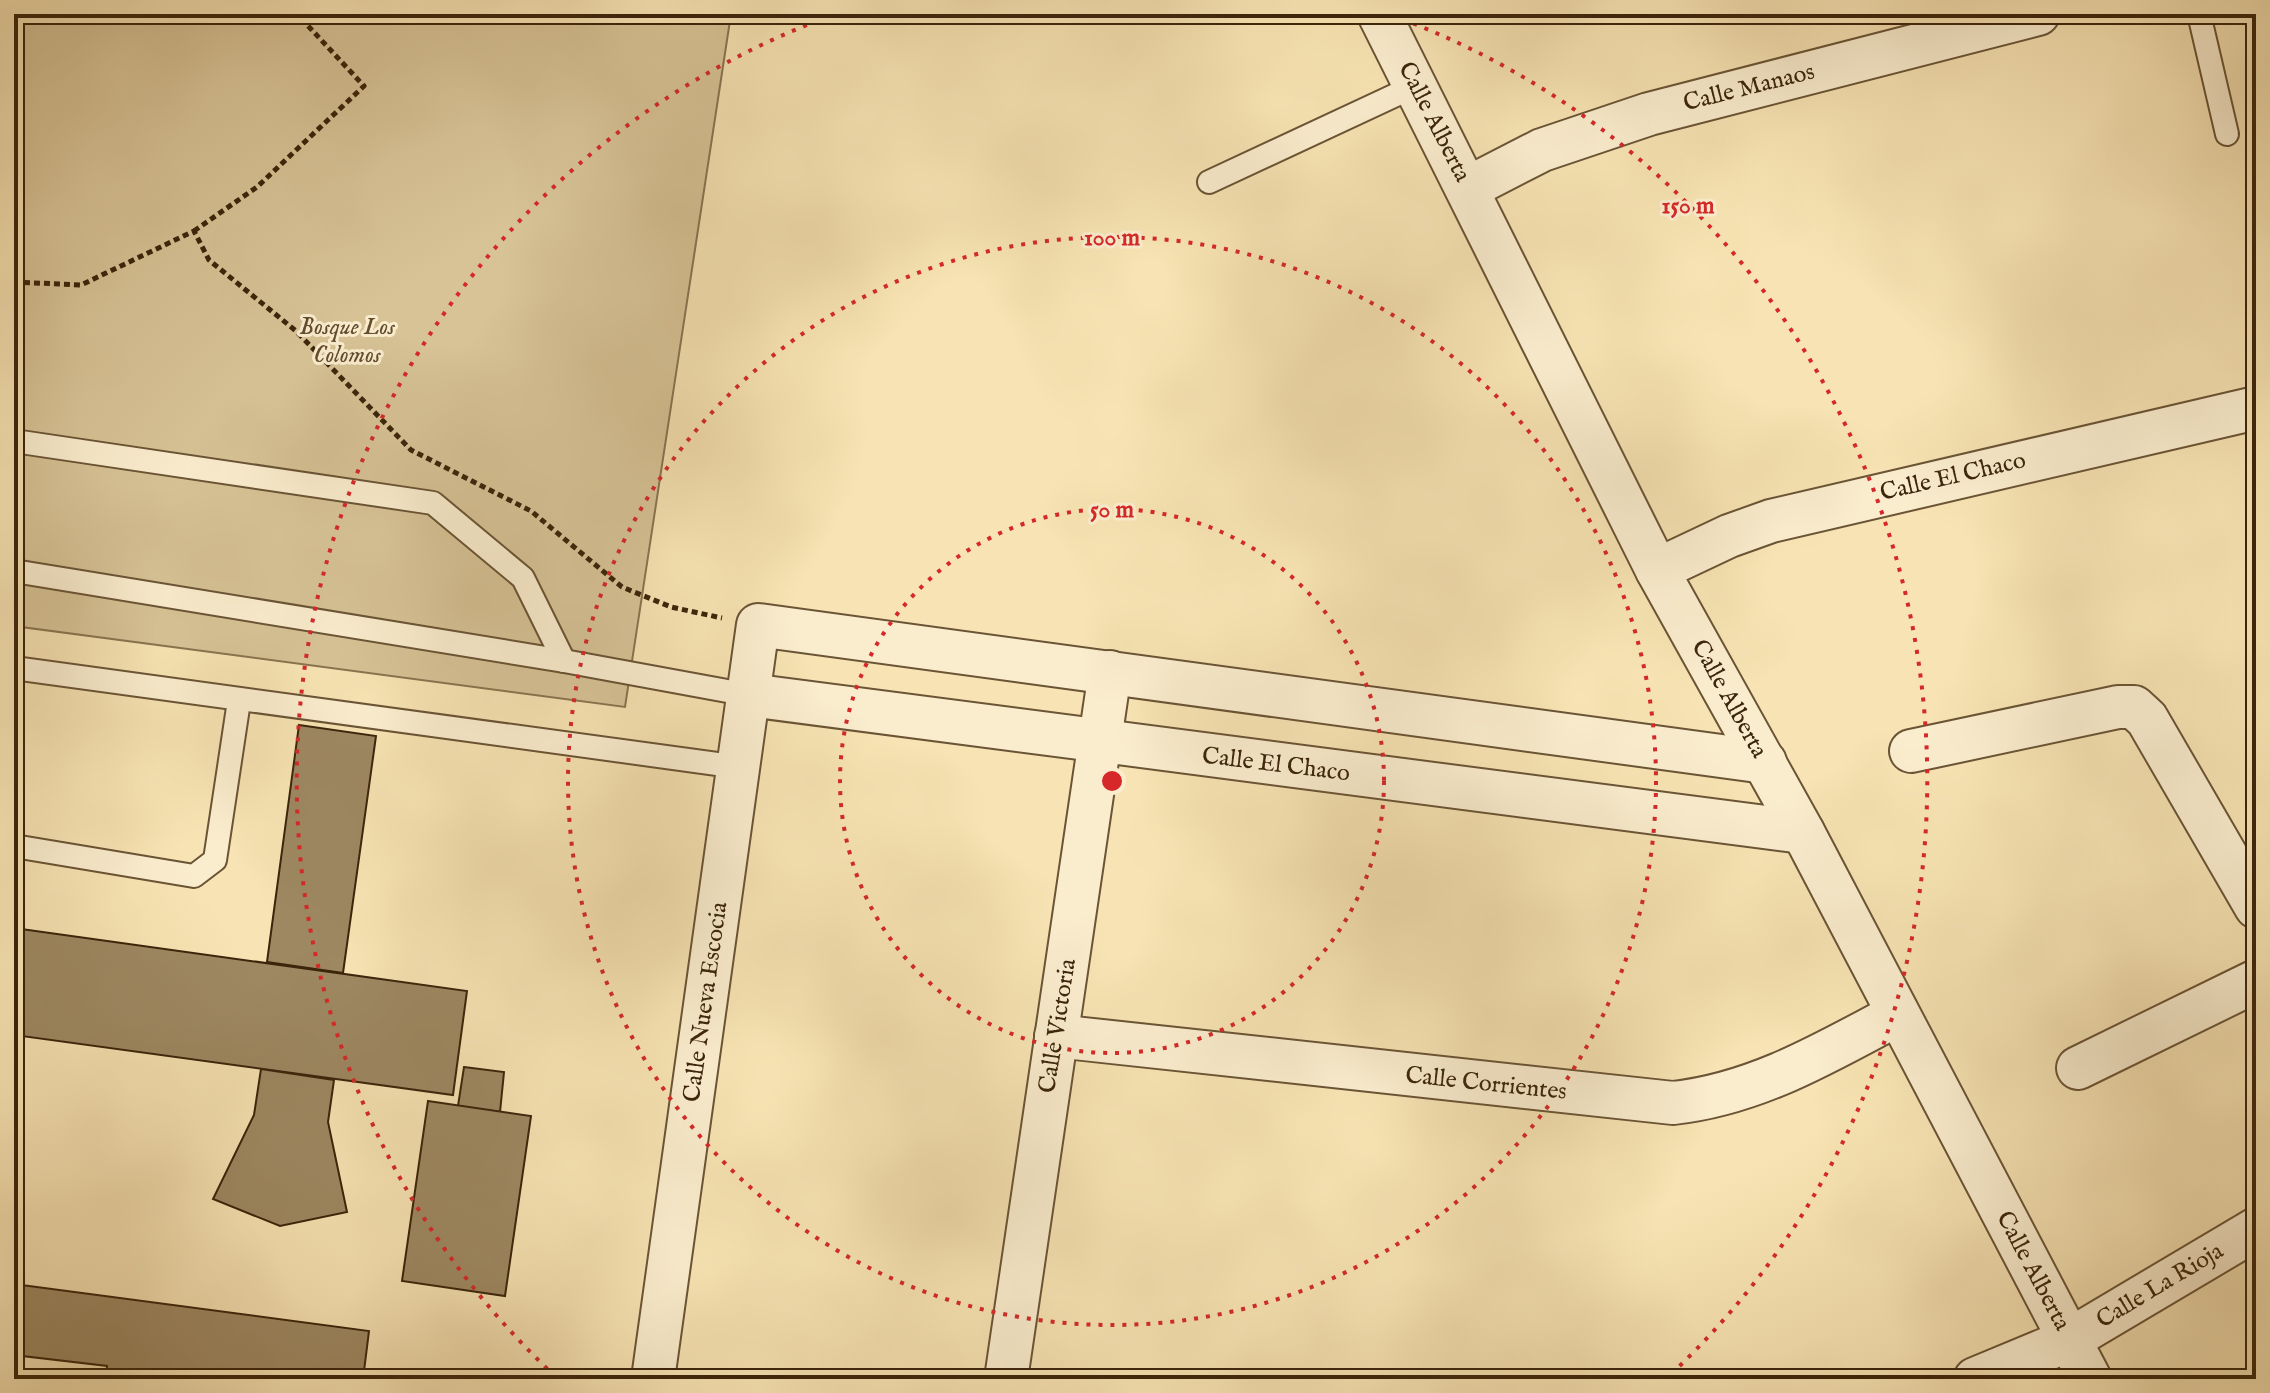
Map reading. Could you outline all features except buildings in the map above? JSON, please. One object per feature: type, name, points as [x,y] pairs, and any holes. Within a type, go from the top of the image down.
[{"type":"street","name":"Calle Alberta","points":[[1379,14],[1657,570],[1803,832],[2090,1379]]},
{"type":"street","name":"Calle Manaos","points":[[1468,188],[1542,150],[1649,114],[2038,14]]},
{"type":"street","name":"Calle El Chaco","points":[[1657,570],[1729,536],[1771,521],[2256,408]]},
{"type":"street","points":[[758,625],[1765,762]]},
{"type":"street","name":"Calle Nueva Escocia","points":[[653,1379],[758,625]]},
{"type":"street","name":"Calle Victoria","points":[[1012,1378],[1056,1036],[1110,672]]},
{"type":"street","name":"Calle El Chaco","points":[[749,695],[1803,832]]},
{"type":"street","points":[[1911,751],[2118,707],[2134,707],[2147,719],[2256,907]]},
{"type":"street","points":[[2078,1068],[2256,981]]},
{"type":"street","name":"Calle Corrientes","points":[[1056,1036],[1673,1103],[1706,1099],[1769,1079],[1801,1066],[1898,1014]]},
{"type":"street","name":"Calle La Rioja","points":[[1975,1379],[2069,1340],[2256,1229]]},
{"type":"lane","points":[[2199,14],[2227,134]]},
{"type":"lane","points":[[1209,182],[1415,86]]},
{"type":"lane","points":[[14,441],[433,503],[523,578],[564,661]]},
{"type":"lane","points":[[14,571],[564,661],[749,695]]},
{"type":"lane","points":[[14,668],[739,767]]},
{"type":"lane","points":[[14,846],[194,876],[205,871],[215,860],[239,701]]},
{"type":"path","points":[[14,282],[81,285],[194,231],[257,187],[364,86],[297,14]]},
{"type":"path","points":[[194,231],[209,260],[296,331],[411,450],[531,511],[622,587],[671,607],[758,625]]},
{"type":"green space","name":"Bosque Los Colomos","points":[[14,14],[731,14],[625,707],[14,626]]}]
